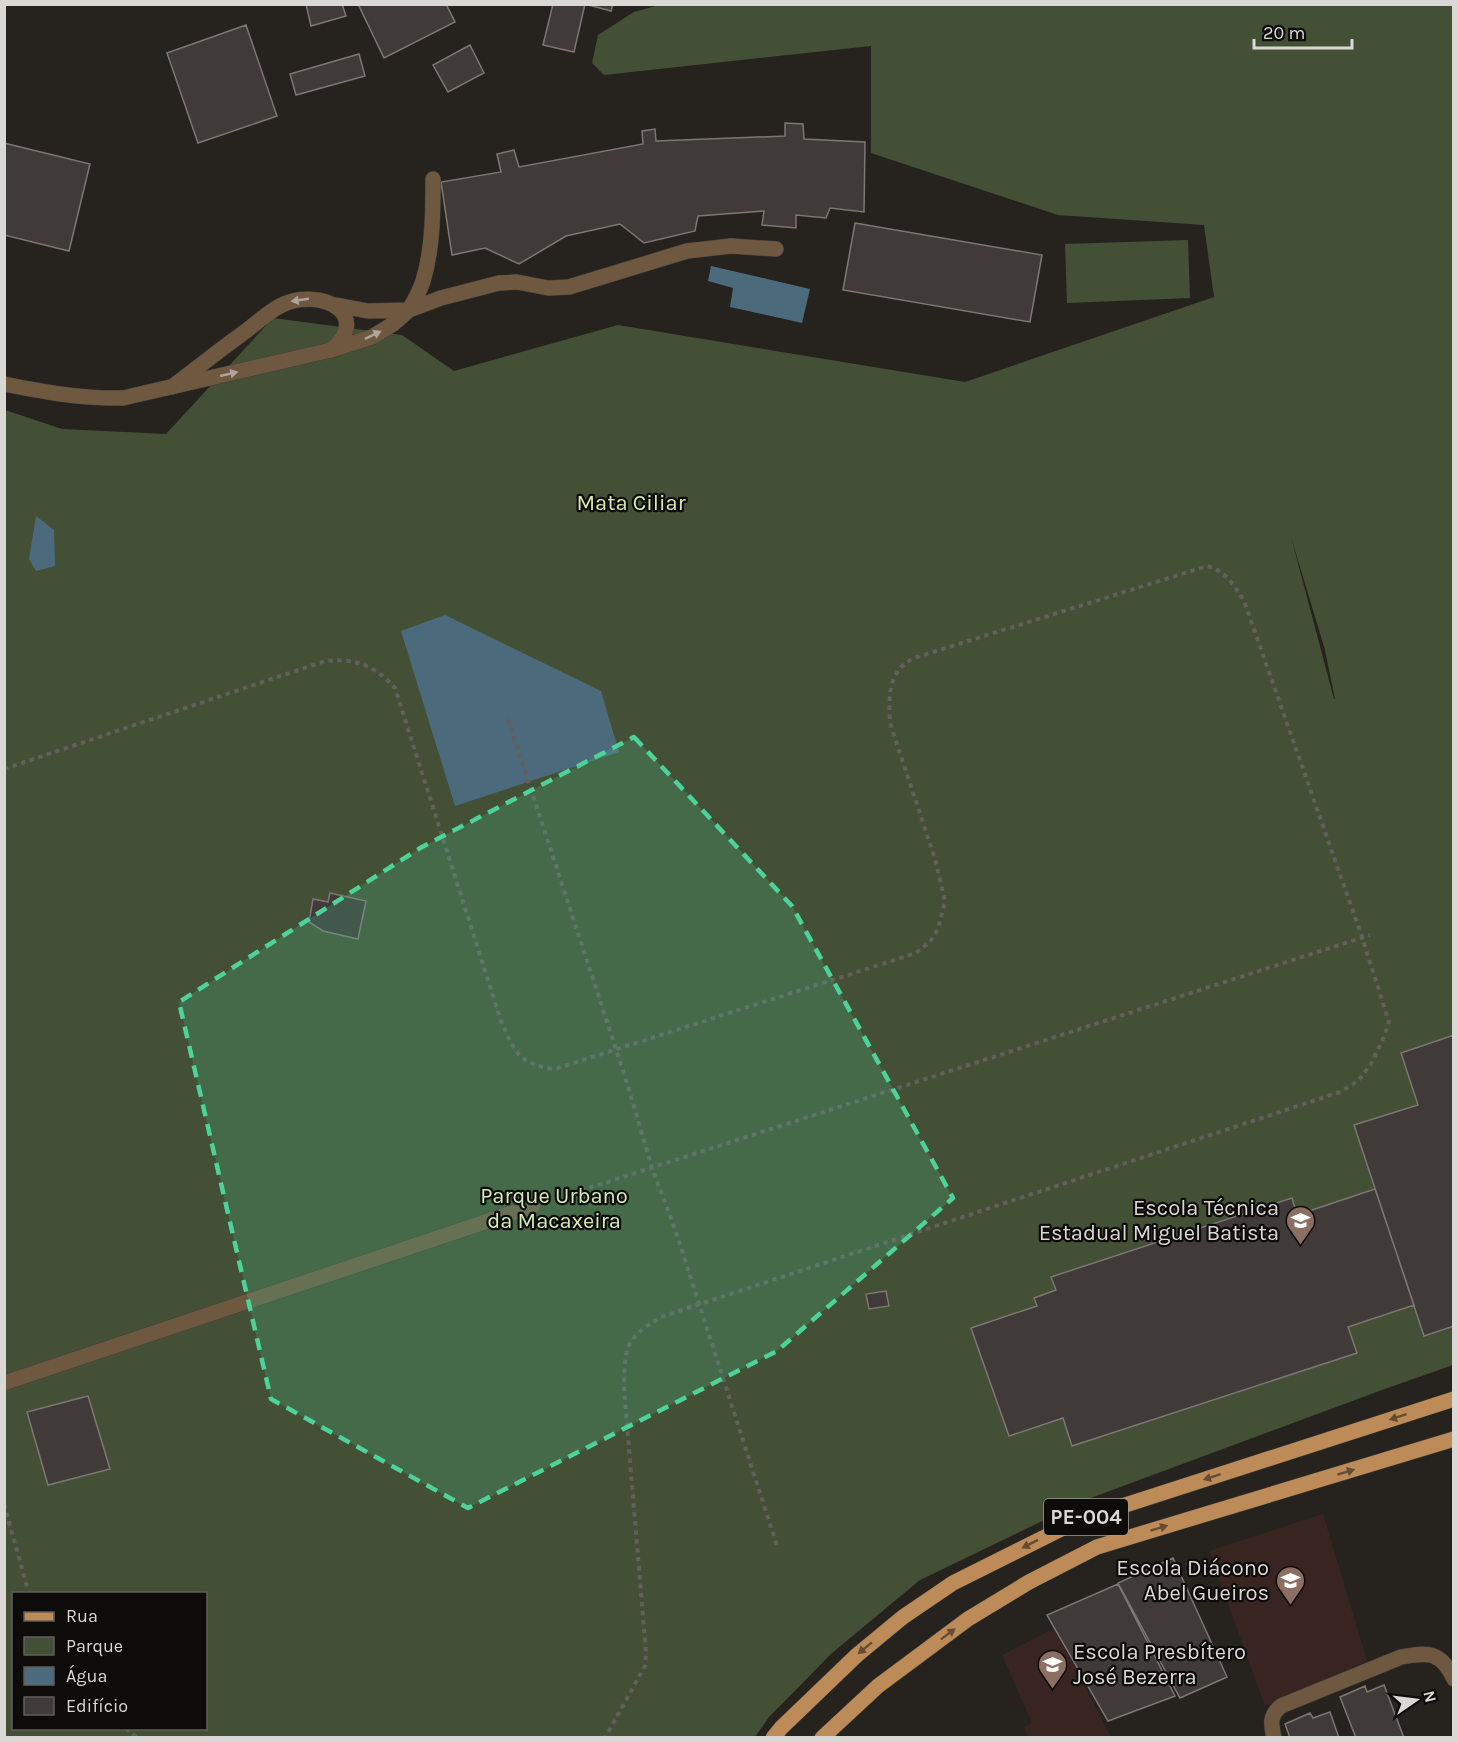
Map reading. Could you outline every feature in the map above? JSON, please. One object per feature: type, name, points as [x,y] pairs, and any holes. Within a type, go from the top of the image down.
[{"type":"main road","name":"PE-004","points":[[773,1737],[857,1655],[903,1617],[952,1583],[1079,1520],[1454,1399]]},
{"type":"main road","name":"PE-004","points":[[822,1737],[878,1686],[968,1619],[1029,1582],[1097,1547],[1454,1439]]},
{"type":"street","points":[[4,384],[53,394],[97,399],[123,398],[331,350],[372,337],[393,324],[409,310],[422,283],[427,264],[433,215],[434,178]]},
{"type":"street","points":[[172,387],[282,305],[307,298],[368,311],[409,310],[441,298],[499,283],[517,282],[548,288],[569,287],[687,251],[731,246],[776,249]]},
{"type":"street","points":[[331,350],[344,335],[346,321],[336,305]]},
{"type":"street","points":[[4,1383],[533,1206]]},
{"type":"street","points":[[1274,1737],[1272,1714],[1281,1707],[1401,1657],[1417,1654],[1440,1658],[1454,1679]]},
{"type":"path","points":[[4,769],[325,661],[340,659],[358,662],[374,669],[386,677],[395,688],[501,1021],[513,1050],[541,1067],[555,1069],[916,953],[930,942],[938,929],[945,901],[935,859],[890,723],[889,703],[892,685],[896,671],[902,663],[1207,566],[1218,569],[1233,582],[1244,601],[1362,937],[1389,1022],[1371,1064],[1358,1081],[1340,1092],[699,1304],[661,1317],[638,1331],[629,1343],[625,1361],[624,1388],[646,1660],[645,1666],[605,1737]]},
{"type":"path","points":[[508,719],[652,1168],[675,1229],[778,1549]]},
{"type":"path","points":[[533,1206],[1370,934]]},
{"type":"path","points":[[4,1504],[29,1592]]},
{"type":"highlighted area","points":[[634,737],[792,906],[953,1198],[777,1351],[468,1508],[271,1399],[179,1002],[422,847]]},
{"type":"shaded area","name":"Escola Diácono Abel Gueiros","points":[[1323,1514],[1367,1661],[1265,1706],[1209,1551]]},
{"type":"shaded area","name":"Escola Presbítero José Bezerra","points":[[1055,1628],[1111,1737],[1028,1737],[1024,1727],[1032,1723],[1002,1655]]},
{"type":"green space","name":"Parque Urbano da Macaxeira","points":[[663,4],[1453,5],[1453,1365],[1088,1499],[920,1580],[832,1653],[769,1717],[755,1737],[5,1738],[5,410],[62,429],[166,434],[273,318],[402,335],[454,371],[618,325],[965,382],[1214,297],[1204,225],[1058,215],[871,153],[871,46],[604,75],[592,63],[598,35],[634,12]],"holes":[[[1291,537],[1325,650],[1335,699]]]},
{"type":"green space","points":[[1188,240],[1190,298],[1067,303],[1065,244]]},
{"type":"water","points":[[711,266],[810,289],[802,323],[730,307],[733,288],[708,281]]},
{"type":"water","points":[[36,516],[54,530],[55,566],[36,571],[29,559]]},
{"type":"water","points":[[445,615],[601,691],[619,752],[455,806],[401,631]]},
{"type":"building","points":[[306,4],[342,4],[346,16],[311,26]]},
{"type":"building","points":[[358,4],[446,4],[455,22],[384,58]]},
{"type":"building","points":[[553,4],[585,4],[574,52],[543,45]]},
{"type":"building","points":[[585,4],[613,4],[611,11]]},
{"type":"building","points":[[246,25],[277,116],[198,143],[167,53]]},
{"type":"building","points":[[470,45],[484,73],[448,92],[433,65]]},
{"type":"building","points":[[359,54],[365,76],[296,95],[290,74]]},
{"type":"building","points":[[785,123],[803,124],[804,139],[865,142],[864,212],[830,208],[826,218],[796,215],[796,228],[762,225],[764,211],[698,216],[695,231],[644,243],[620,224],[566,236],[519,264],[485,248],[452,255],[441,182],[501,172],[497,154],[514,150],[519,167],[643,144],[642,131],[655,129],[656,141],[785,136]]},
{"type":"building","points":[[4,143],[90,164],[69,251],[4,235]]},
{"type":"building","points":[[855,223],[1042,255],[1030,322],[843,290]]},
{"type":"building","points":[[330,893],[366,901],[358,939],[323,931],[309,922],[313,899],[328,902]]},
{"type":"building","points":[[1454,1035],[1454,1326],[1424,1336],[1354,1125],[1418,1105],[1401,1053]]},
{"type":"building","name":"Escola Técnica Estadual Miguel Batista","points":[[1375,1189],[1414,1305],[1348,1327],[1357,1353],[1072,1446],[1063,1418],[1009,1436],[971,1328],[1037,1306],[1034,1298],[1056,1290],[1051,1277],[1292,1198],[1297,1215]]},
{"type":"building","points":[[886,1291],[889,1306],[869,1309],[866,1294]]},
{"type":"building","points":[[88,1396],[110,1469],[48,1485],[27,1412]]},
{"type":"building","points":[[1173,1558],[1227,1677],[1180,1698],[1118,1583]]},
{"type":"building","points":[[1118,1584],[1175,1696],[1108,1721],[1047,1615]]},
{"type":"building","points":[[1384,1685],[1404,1738],[1356,1738],[1340,1697],[1365,1686],[1367,1692]]},
{"type":"building","points":[[1330,1712],[1339,1738],[1290,1738],[1285,1724],[1310,1713],[1313,1718]]},
{"type":"place","name":"Escola Técnica Estadual Miguel Batista","points":[[1300,1246]]},
{"type":"place","name":"Escola Diácono Abel Gueiros","points":[[1290,1606]]},
{"type":"place","name":"Escola Presbítero José Bezerra","points":[[1052,1690]]},
{"type":"park label","name":"Mata Ciliar","points":[[631,502]]}]
